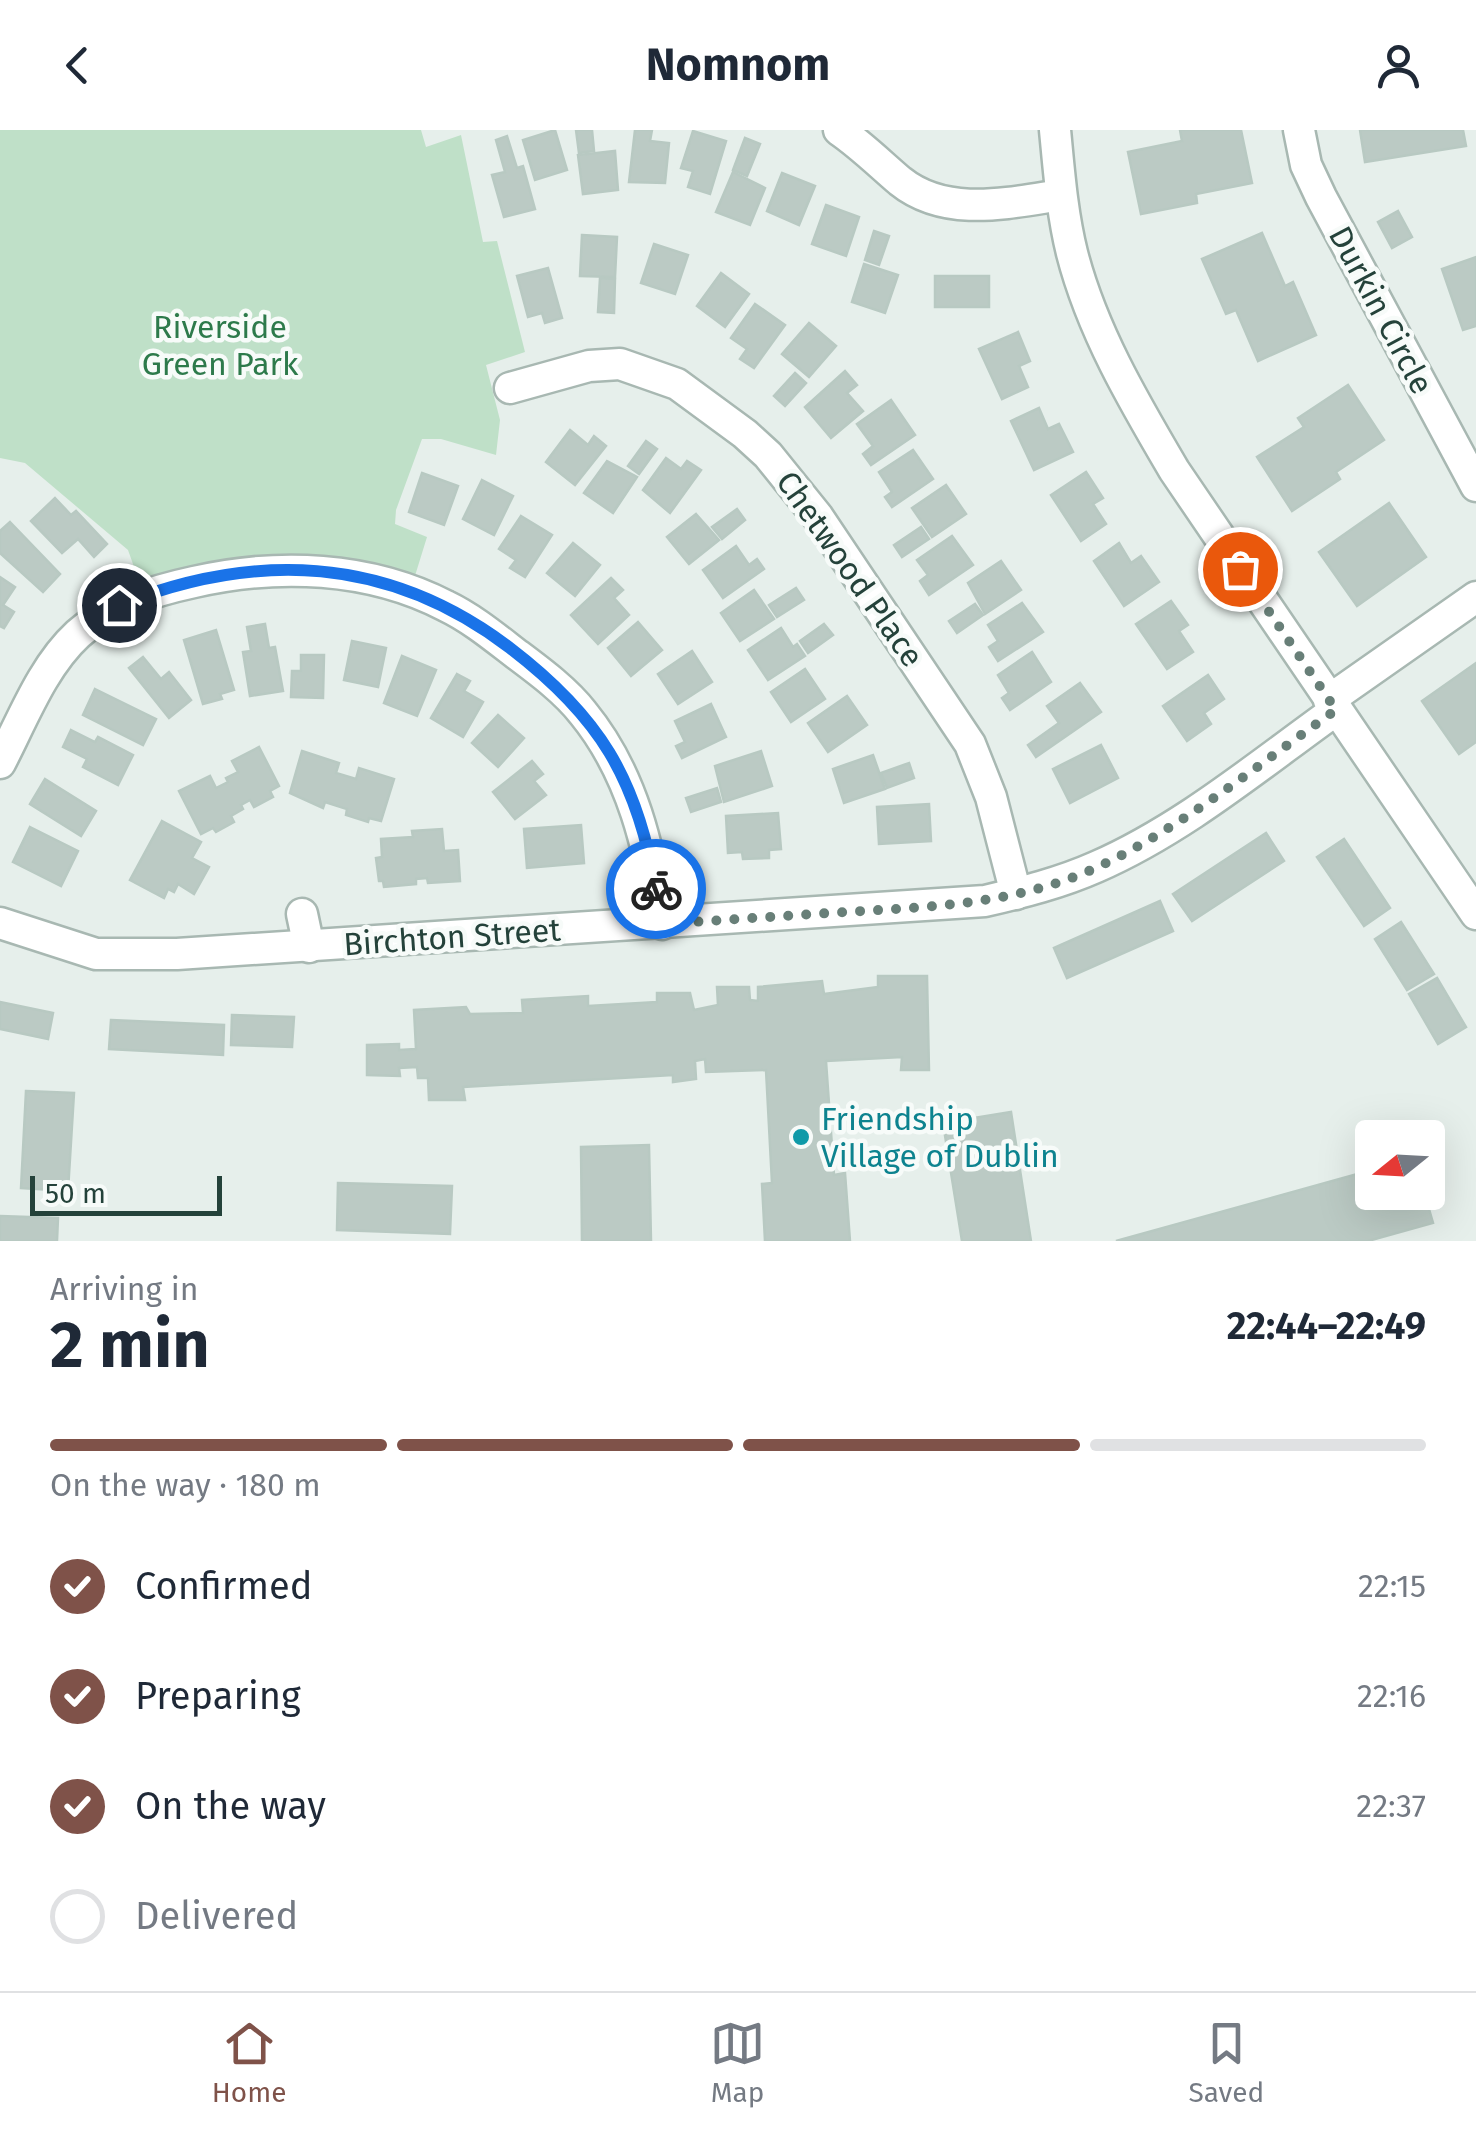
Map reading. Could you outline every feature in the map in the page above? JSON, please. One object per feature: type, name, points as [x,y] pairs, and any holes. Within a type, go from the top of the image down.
[{"type":"street","points":[[839,130],[902,182],[942,202],[976,206],[1061,195]]},
{"type":"street","points":[[1055,130],[1061,195],[1080,278],[1106,345],[1137,407],[1174,470],[1476,914]]},
{"type":"street","name":"Durkin Circle","points":[[1299,130],[1306,165],[1321,197],[1476,486]]},
{"type":"street","name":"Chetwood Place","points":[[510,388],[589,366],[620,364],[676,384],[768,455],[818,517],[970,744],[991,797],[1016,894]]},
{"type":"street","points":[[0,763],[65,648],[119,605],[160,589],[240,572],[287,569],[335,573],[388,584],[443,604],[470,619],[543,674],[583,712],[619,771],[642,824],[662,924]]},
{"type":"street","name":"Birchton Street","points":[[0,923],[96,954],[309,948],[951,906],[1016,894],[1097,867],[1184,818],[1476,598]]},
{"type":"street","points":[[302,914],[309,948]]},
{"type":"green space","name":"Riverside Green Park","points":[[0,130],[421,130],[426,147],[461,135],[483,242],[497,241],[525,352],[486,365],[500,420],[496,455],[441,439],[422,439],[396,510],[395,524],[427,537],[414,579],[346,559],[312,556],[242,559],[138,578],[128,550],[25,463],[0,458]]},
{"type":"building","points":[[555,130],[567,170],[535,180],[523,140]]},
{"type":"building","points":[[576,130],[592,130],[594,151],[579,153]]},
{"type":"building","points":[[635,130],[652,130],[650,141],[669,143],[665,183],[629,182]]},
{"type":"building","points":[[1180,130],[1241,130],[1252,183],[1196,194],[1197,203],[1141,214],[1128,152],[1182,141]]},
{"type":"building","points":[[1360,130],[1463,130],[1466,146],[1365,162]]},
{"type":"building","points":[[693,131],[726,141],[710,194],[688,187],[693,171],[681,168]]},
{"type":"building","points":[[507,136],[517,168],[523,166],[535,209],[504,217],[492,175],[505,172],[496,140]]},
{"type":"building","points":[[745,138],[760,144],[747,176],[733,170]]},
{"type":"building","points":[[615,151],[618,190],[583,194],[578,155]]},
{"type":"building","points":[[733,172],[765,188],[750,225],[716,212]]},
{"type":"building","points":[[782,173],[815,186],[799,225],[767,211]]},
{"type":"building","points":[[826,205],[859,217],[846,256],[812,244]]},
{"type":"building","points":[[1398,211],[1412,237],[1392,248],[1378,222]]},
{"type":"building","points":[[874,231],[889,236],[879,265],[865,260]]},
{"type":"building","points":[[1262,233],[1285,286],[1293,282],[1316,335],[1258,361],[1236,310],[1226,314],[1202,259]]},
{"type":"building","points":[[582,235],[617,237],[615,277],[580,276]]},
{"type":"building","points":[[654,244],[688,255],[675,294],[641,283]]},
{"type":"building","points":[[1476,257],[1476,326],[1463,330],[1442,269]]},
{"type":"building","points":[[864,264],[898,275],[885,313],[852,302]]},
{"type":"building","points":[[548,268],[562,318],[545,323],[542,313],[528,317],[517,276]]},
{"type":"building","points":[[721,273],[749,294],[725,327],[697,306]]},
{"type":"building","points":[[935,276],[989,276],[989,307],[935,307]]},
{"type":"building","points":[[600,278],[615,279],[614,313],[598,312]]},
{"type":"building","points":[[755,304],[785,325],[754,368],[740,359],[747,349],[731,338]]},
{"type":"building","points":[[809,323],[836,346],[809,377],[782,354]]},
{"type":"building","points":[[1018,332],[1030,361],[1019,366],[1028,387],[1002,399],[979,349]]},
{"type":"building","points":[[845,371],[857,385],[847,393],[863,411],[831,438],[805,407]]},
{"type":"building","points":[[795,373],[806,383],[785,406],[774,396]]},
{"type":"building","points":[[1348,385],[1384,440],[1336,472],[1340,479],[1292,511],[1257,457],[1304,427],[1298,418]]},
{"type":"building","points":[[891,400],[915,435],[871,465],[863,454],[873,446],[857,424]]},
{"type":"building","points":[[1039,408],[1048,429],[1059,424],[1073,452],[1034,470],[1011,421]]},
{"type":"building","points":[[570,430],[588,445],[594,436],[606,446],[575,485],[546,462]]},
{"type":"building","points":[[646,441],[657,449],[639,474],[628,466]]},
{"type":"building","points":[[913,450],[933,479],[892,507],[885,497],[892,492],[879,472]]},
{"type":"building","points":[[666,458],[681,469],[687,461],[701,470],[670,513],[643,490]]},
{"type":"building","points":[[607,461],[637,477],[613,513],[584,493]]},
{"type":"building","points":[[1086,472],[1103,498],[1093,504],[1106,524],[1081,541],[1051,495]]},
{"type":"building","points":[[422,473],[458,486],[444,525],[409,512]]},
{"type":"building","points":[[482,480],[513,496],[494,535],[463,519]]},
{"type":"building","points":[[946,485],[966,514],[932,537],[912,508]]},
{"type":"building","points":[[55,498],[71,515],[76,511],[107,544],[94,557],[78,539],[62,553],[31,521]]},
{"type":"building","points":[[1389,503],[1426,557],[1357,606],[1319,552]]},
{"type":"building","points":[[737,509],[745,520],[722,539],[712,527]]},
{"type":"building","points":[[696,514],[719,540],[689,564],[667,537]]},
{"type":"building","points":[[521,516],[552,535],[525,577],[510,568],[516,560],[499,549]]},
{"type":"building","points":[[10,522],[60,574],[43,592],[0,553],[0,531]]},
{"type":"building","points":[[921,527],[929,539],[902,557],[894,545]]},
{"type":"building","points":[[952,536],[973,565],[929,595],[920,581],[928,575],[917,560]]},
{"type":"building","points":[[573,543],[600,565],[575,596],[547,573]]},
{"type":"building","points":[[1119,543],[1131,563],[1141,556],[1159,582],[1124,606],[1094,561]]},
{"type":"building","points":[[736,546],[749,565],[757,559],[764,569],[723,598],[703,570]]},
{"type":"building","points":[[1001,561],[1021,590],[985,614],[968,583]]},
{"type":"building","points":[[0,577],[15,587],[3,605],[14,612],[4,628],[0,626]]},
{"type":"building","points":[[611,578],[623,590],[614,598],[629,615],[598,644],[571,615]]},
{"type":"building","points":[[796,588],[804,600],[777,617],[769,605]]},
{"type":"building","points":[[754,590],[774,619],[740,641],[721,613]]},
{"type":"building","points":[[1171,601],[1188,625],[1179,631],[1193,652],[1167,669],[1136,624]]},
{"type":"building","points":[[1022,603],[1043,632],[998,661],[989,647],[998,641],[988,625]]},
{"type":"building","points":[[975,604],[983,615],[957,633],[949,621]]},
{"type":"building","points":[[638,622],[662,650],[631,676],[608,648]]},
{"type":"building","points":[[265,624],[269,648],[275,647],[283,691],[250,696],[243,652],[251,651],[247,627]]},
{"type":"building","points":[[824,624],[833,635],[808,653],[800,641]]},
{"type":"building","points":[[781,628],[793,647],[797,644],[805,656],[768,680],[748,650]]},
{"type":"building","points":[[216,630],[234,690],[220,694],[222,699],[203,704],[184,640]]},
{"type":"building","points":[[352,641],[386,648],[378,687],[344,680]]},
{"type":"building","points":[[692,651],[712,682],[678,704],[658,674]]},
{"type":"building","points":[[1032,652],[1051,682],[1010,710],[1002,698],[1009,693],[998,675]]},
{"type":"building","points":[[301,655],[324,655],[323,698],[291,697],[292,671],[301,671]]},
{"type":"building","points":[[402,656],[436,670],[417,716],[384,703]]},
{"type":"building","points":[[143,657],[161,679],[169,672],[191,700],[169,718],[129,668]]},
{"type":"building","points":[[1476,663],[1476,742],[1459,754],[1422,701]]},
{"type":"building","points":[[805,669],[825,699],[791,722],[771,692]]},
{"type":"building","points":[[457,674],[470,681],[464,691],[483,702],[463,737],[431,718]]},
{"type":"building","points":[[1208,675],[1224,699],[1204,713],[1211,724],[1187,741],[1163,706]]},
{"type":"building","points":[[1080,683],[1101,712],[1036,757],[1028,745],[1059,723],[1047,706]]},
{"type":"building","points":[[95,689],[156,719],[143,745],[83,715]]},
{"type":"building","points":[[847,696],[867,725],[828,752],[808,723]]},
{"type":"building","points":[[711,704],[726,737],[682,758],[676,746],[685,742],[675,721]]},
{"type":"building","points":[[498,715],[524,738],[498,767],[472,743]]},
{"type":"building","points":[[71,730],[95,742],[98,737],[133,755],[118,785],[83,767],[87,759],[63,747]]},
{"type":"building","points":[[1101,745],[1118,778],[1070,803],[1053,769]]},
{"type":"building","points":[[259,747],[279,786],[270,791],[273,797],[254,807],[250,800],[231,816],[234,822],[216,832],[213,828],[201,834],[179,791],[210,776],[216,788],[228,782],[226,778],[238,772],[232,761]]},
{"type":"building","points":[[302,751],[339,763],[336,773],[356,779],[359,768],[394,779],[381,821],[369,818],[368,822],[346,815],[347,809],[325,802],[323,808],[290,793]]},
{"type":"building","points":[[761,751],[772,786],[724,802],[715,766]]},
{"type":"building","points":[[873,755],[885,789],[844,803],[833,769]]},
{"type":"building","points":[[532,761],[543,774],[534,781],[546,795],[515,819],[493,792]]},
{"type":"building","points":[[909,763],[914,778],[887,788],[881,773]]},
{"type":"building","points":[[45,779],[96,811],[81,836],[30,804]]},
{"type":"building","points":[[717,788],[721,802],[691,812],[686,798]]},
{"type":"building","points":[[929,804],[931,841],[879,844],[877,807]]},
{"type":"building","points":[[778,813],[781,849],[769,850],[769,858],[743,859],[742,852],[728,853],[726,816]]},
{"type":"building","points":[[162,821],[201,842],[192,858],[209,867],[194,894],[178,884],[174,892],[168,889],[164,898],[130,880]]},
{"type":"building","points":[[581,825],[584,863],[527,868],[524,829]]},
{"type":"building","points":[[30,827],[78,851],[61,886],[13,862]]},
{"type":"building","points":[[442,829],[444,851],[458,850],[460,881],[428,883],[427,878],[416,879],[416,884],[384,887],[383,881],[379,881],[376,858],[382,857],[381,839],[413,837],[412,831]]},
{"type":"building","points":[[1266,833],[1284,861],[1192,921],[1173,894]]},
{"type":"building","points":[[1344,839],[1390,908],[1364,926],[1317,857]]},
{"type":"building","points":[[1160,901],[1173,931],[1067,978],[1054,948]]},
{"type":"building","points":[[1401,922],[1434,974],[1407,990],[1375,939]]},
{"type":"building","name":"Friendship Village of Dublin","points":[[878,976],[927,976],[929,1070],[901,1070],[902,1057],[826,1061],[834,1175],[845,1173],[850,1241],[765,1241],[762,1184],[772,1183],[766,1070],[706,1072],[705,1059],[695,1061],[696,1079],[673,1082],[673,1075],[463,1087],[465,1100],[429,1100],[428,1078],[418,1078],[417,1067],[399,1068],[400,1076],[367,1075],[367,1045],[399,1044],[399,1050],[416,1049],[414,1010],[466,1007],[470,1014],[523,1013],[522,1000],[588,996],[588,1006],[657,1002],[657,993],[690,993],[694,1010],[718,1005],[717,987],[749,987],[750,1000],[758,1001],[758,987],[822,981],[824,994],[878,987]]},
{"type":"building","points":[[1437,978],[1466,1027],[1438,1044],[1409,994]]},
{"type":"building","points":[[0,1002],[53,1013],[48,1039],[0,1029]]},
{"type":"building","points":[[232,1015],[294,1017],[292,1047],[231,1045]]},
{"type":"building","points":[[111,1020],[224,1025],[223,1055],[109,1049]]},
{"type":"building","points":[[26,1091],[74,1093],[68,1191],[21,1188]]},
{"type":"building","name":"Friendship Village of Dublin","points":[[1011,1112],[1031,1241],[962,1241],[943,1123]]},
{"type":"building","points":[[649,1145],[651,1241],[582,1241],[581,1147]]},
{"type":"building","name":"Friendship Village of Dublin","points":[[1355,1175],[1355,1210],[1429,1210],[1433,1223],[1368,1241],[1116,1241]]},
{"type":"building","points":[[338,1183],[452,1186],[450,1234],[337,1230]]},
{"type":"building","points":[[0,1216],[58,1218],[57,1241],[0,1241]]},
{"type":"way so far","points":[[656,889],[662,924],[951,906],[1048,886],[1138,846],[1336,710],[1240,569]]},
{"type":"place","name":"Friendship Village of Dublin","points":[[801,1137]]},
{"type":"route","points":[[119,605],[160,589],[240,572],[287,569],[335,573],[388,584],[443,604],[470,619],[543,674],[583,712],[631,796],[642,824],[656,889]]}]
